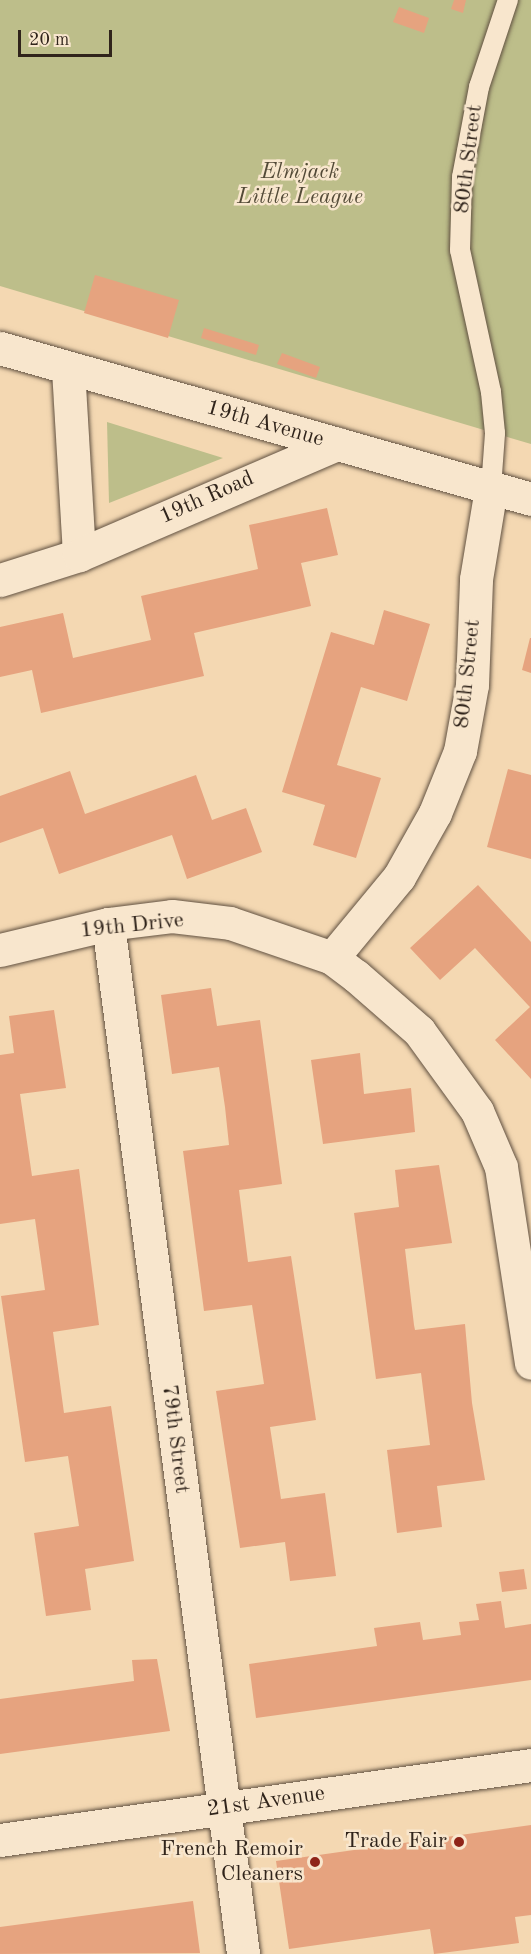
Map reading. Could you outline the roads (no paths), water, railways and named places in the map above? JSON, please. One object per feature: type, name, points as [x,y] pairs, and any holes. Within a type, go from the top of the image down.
[{"type":"street","name":"19th Avenue","points":[[0,348],[531,499]]},
{"type":"street","points":[[68,369],[79,555]]},
{"type":"street","name":"19th Road","points":[[0,580],[79,555],[337,444]]},
{"type":"street","name":"80th Street","points":[[332,958],[399,877],[435,813],[460,751],[471,685],[476,579],[491,488]]},
{"type":"street","name":"19th Drive","points":[[0,951],[108,924],[172,916],[230,923],[332,958]]},
{"type":"street","name":"79th Street","points":[[108,924],[222,1808],[243,1954]]},
{"type":"street","points":[[332,958],[418,1031],[477,1111],[501,1167],[531,1363]]},
{"type":"street","name":"21st Avenue","points":[[0,1840],[531,1765]]},
{"type":"lane","name":"80th Street","points":[[491,488],[495,433],[491,392],[460,250],[462,177],[479,87],[508,0]]},
{"type":"place","name":"Trade Fair","points":[[459,1842]]},
{"type":"place","name":"French Remoir Cleaners","points":[[315,1862]]},
{"type":"park label","name":"Elmjack Little League","points":[[300,184]]}]
